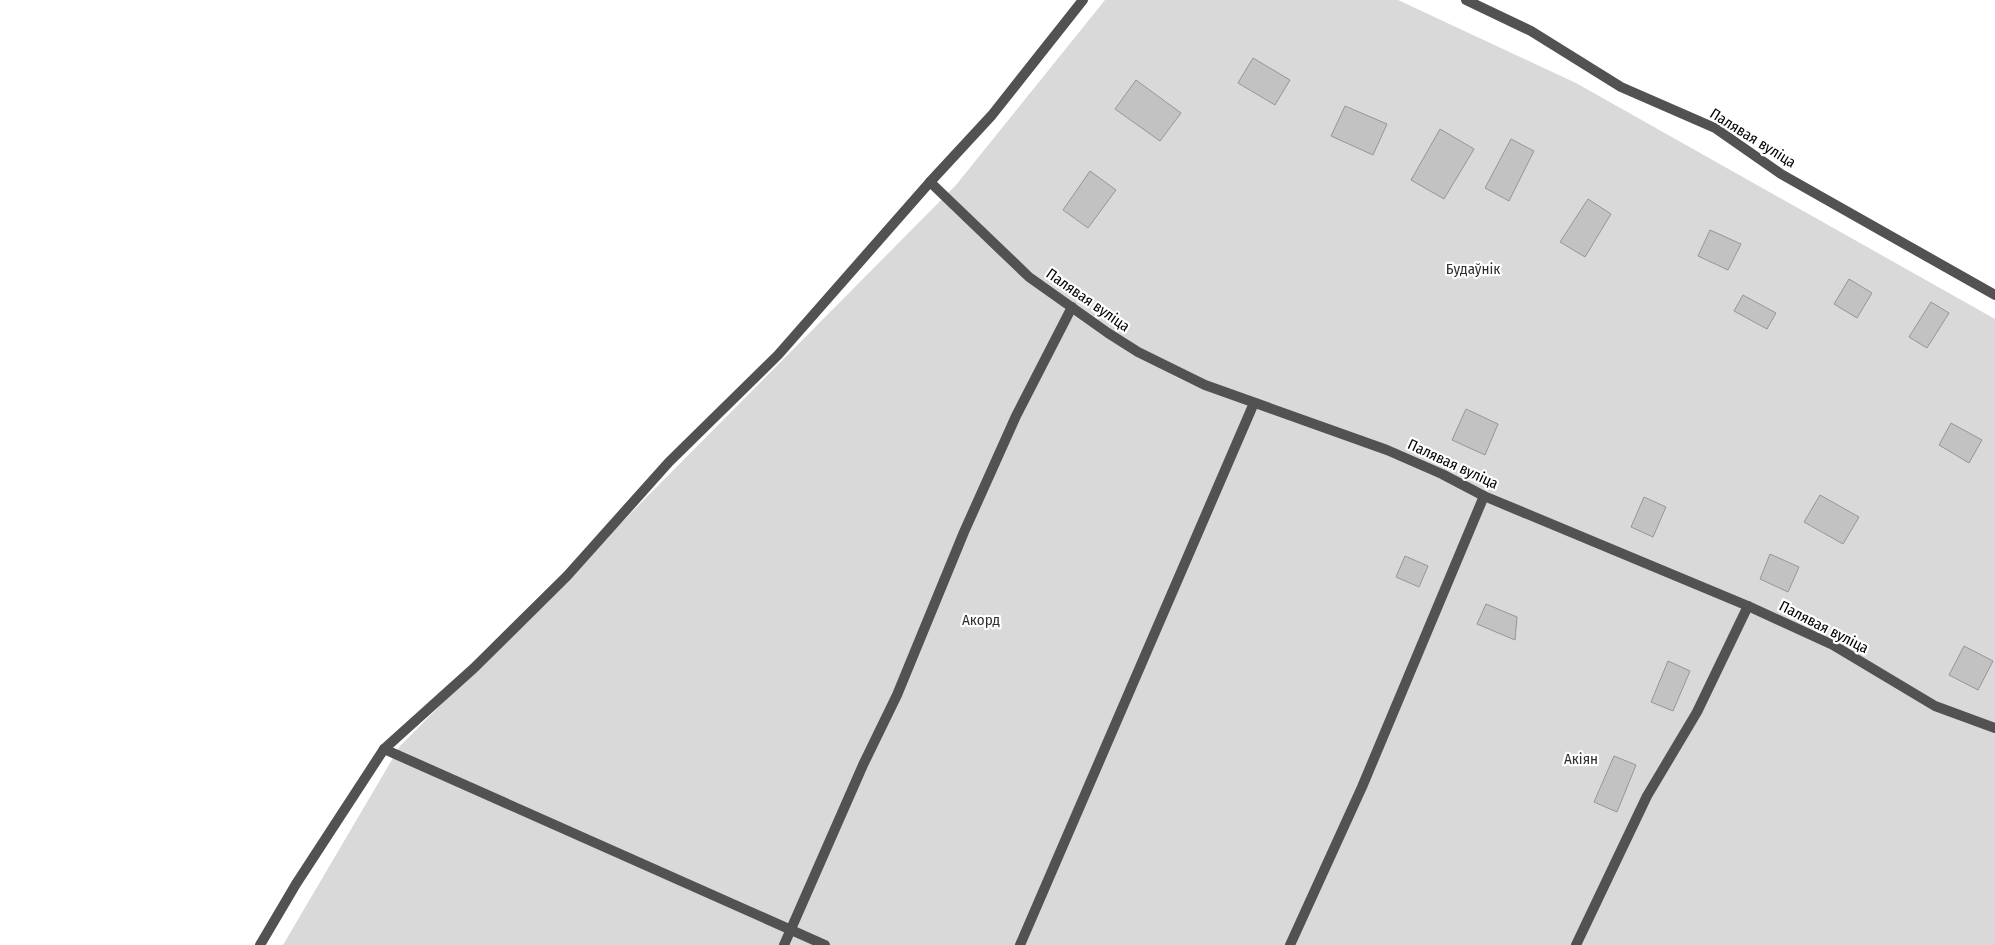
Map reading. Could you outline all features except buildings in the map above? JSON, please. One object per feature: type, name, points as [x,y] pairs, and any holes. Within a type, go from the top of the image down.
[{"type":"street","points":[[260,945],[296,884],[384,749],[474,668],[567,576],[669,462],[778,355],[930,182],[992,115],[1083,0]]},
{"type":"street","name":"Палявая вуліца","points":[[1466,0],[1531,31],[1621,87],[1715,128],[1782,174],[1995,295]]},
{"type":"street","name":"Палявая вуліца","points":[[930,182],[1029,277],[1108,333],[1168,368],[1205,385],[1387,450],[1442,474],[1484,496],[1748,606],[1833,645],[1935,706],[1995,728]]},
{"type":"street","points":[[784,945],[896,695],[964,532],[1016,416],[1072,307]]},
{"type":"street","points":[[1020,945],[1254,403]]},
{"type":"street","points":[[1290,945],[1362,787],[1484,496]]},
{"type":"street","points":[[1576,945],[1647,796],[1697,712],[1748,606]]},
{"type":"street","points":[[384,749],[825,945]]},
{"type":"green space","points":[[1105,0],[1398,0],[1576,83],[1995,319],[1995,945],[283,945],[400,746],[956,185]]},
{"type":"park label","name":"Будаўнік","points":[[1473,269]]},
{"type":"park label","name":"Акорд","points":[[981,620]]},
{"type":"park label","name":"Акіян","points":[[1581,759]]}]
